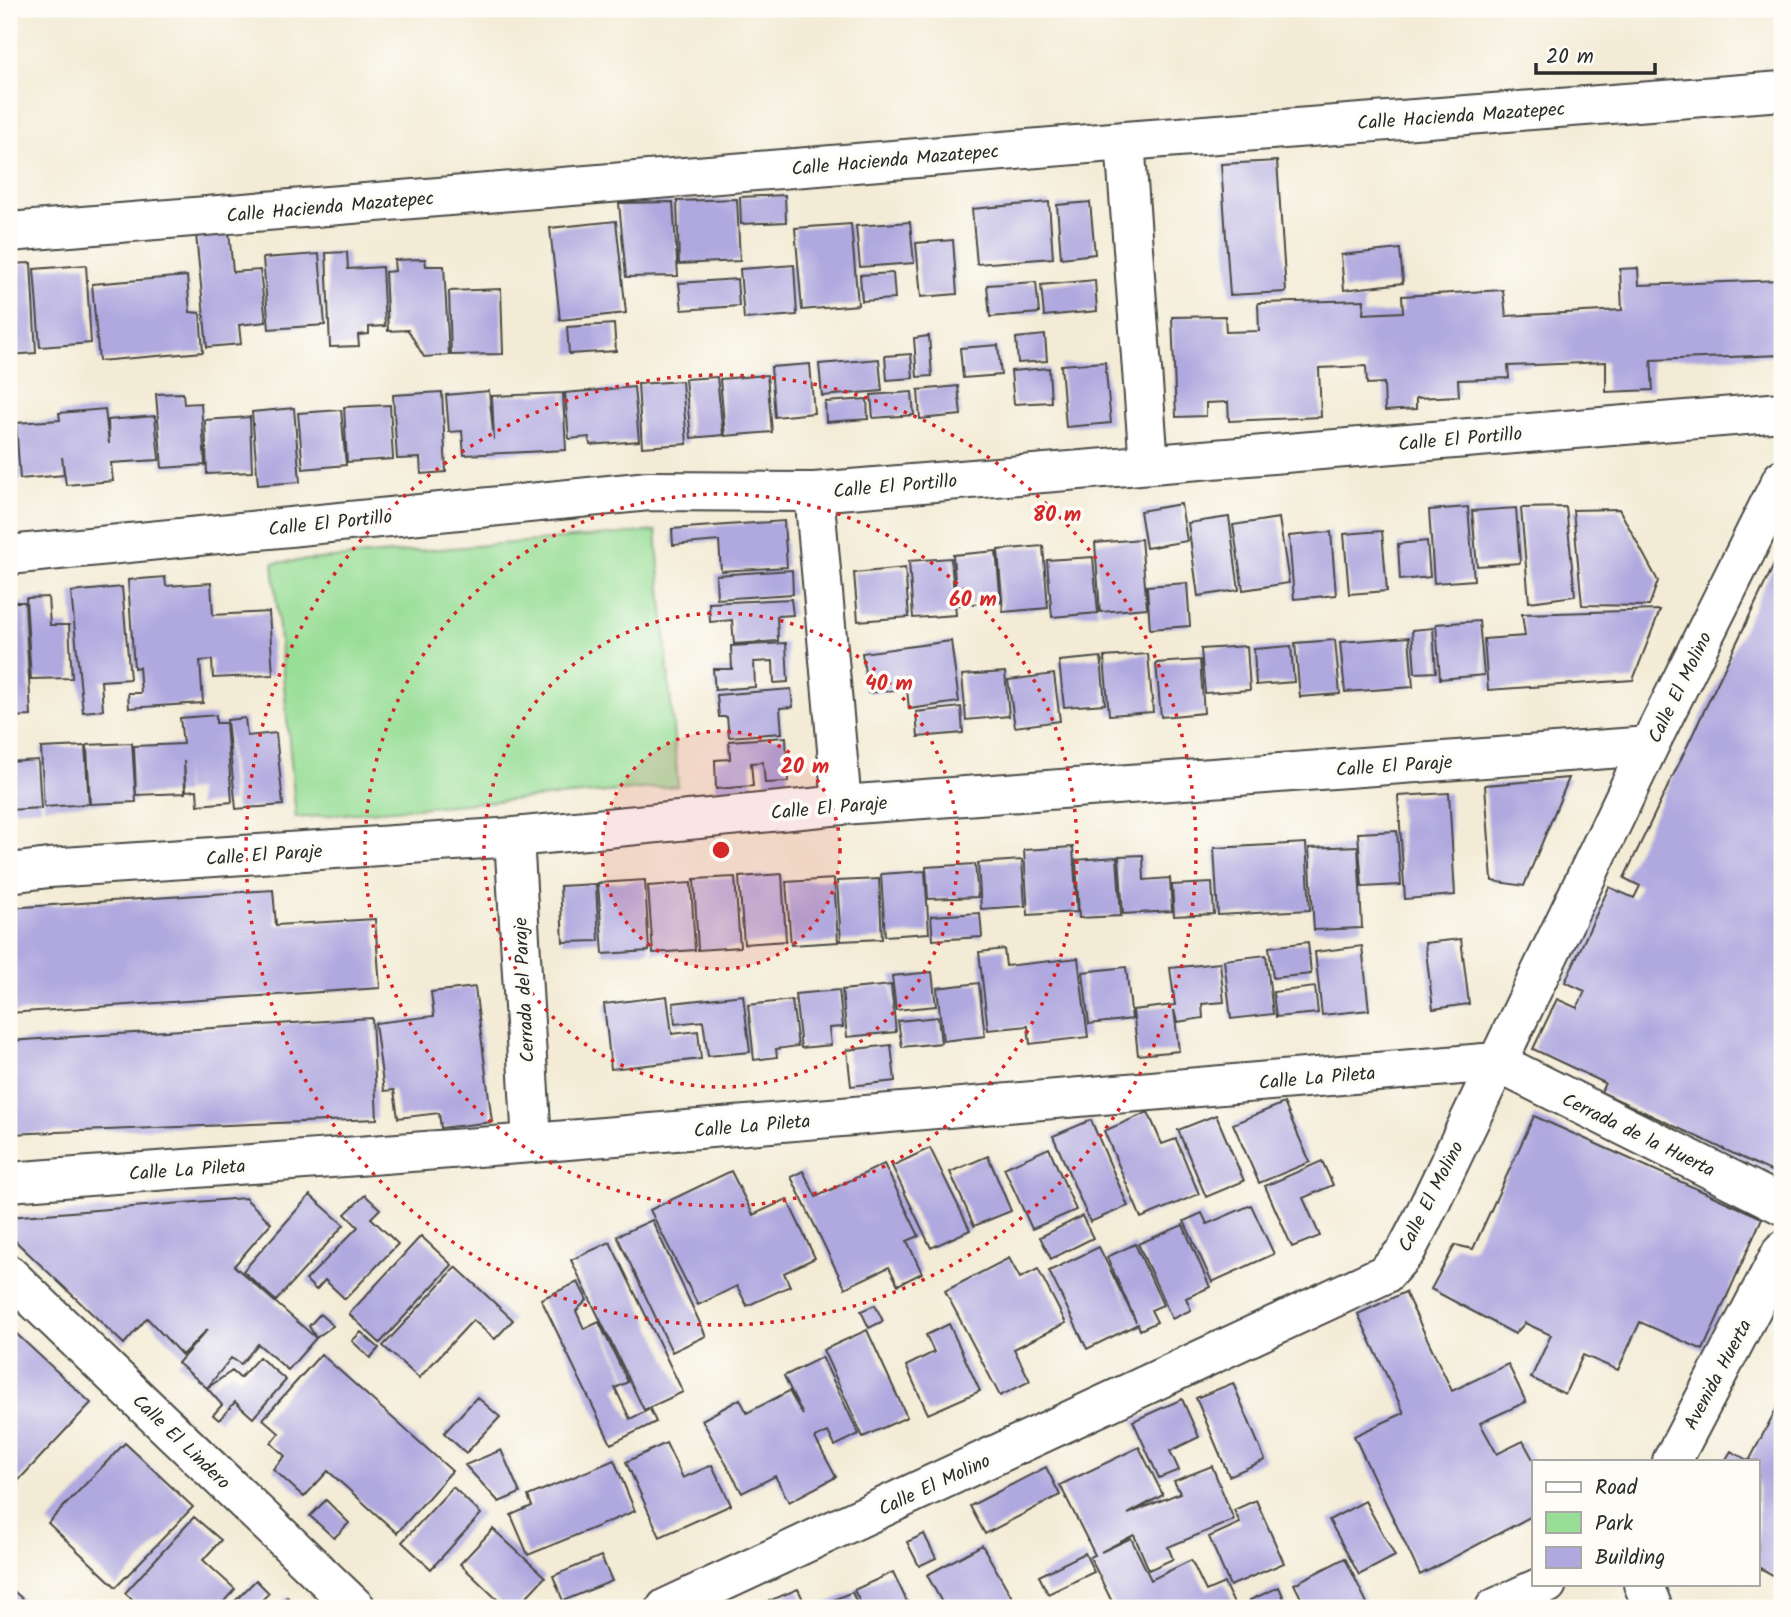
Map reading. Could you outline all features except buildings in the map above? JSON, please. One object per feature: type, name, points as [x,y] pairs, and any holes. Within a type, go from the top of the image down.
[{"type":"street","name":"Calle Hacienda Mazatepec","points":[[9,232],[1125,141],[1782,91]]},
{"type":"street","points":[[1125,141],[1149,464]]},
{"type":"street","name":"Calle El Portillo","points":[[9,555],[649,491],[814,492],[1782,412]]},
{"type":"street","name":"Calle El Molino","points":[[666,1608],[1385,1274],[1406,1251],[1412,1239],[1649,746],[1782,479]]},
{"type":"street","points":[[814,492],[842,805]]},
{"type":"street","name":"Calle El Paraje","points":[[9,873],[62,867],[514,837],[842,805],[1649,746]]},
{"type":"street","name":"Cerrada del Paraje","points":[[514,837],[532,1143]]},
{"type":"street","name":"Calle La Pileta","points":[[9,1182],[532,1143],[1496,1062]]},
{"type":"street","name":"Cerrada de la Huerta","points":[[1496,1062],[1782,1205]]},
{"type":"street","name":"Avenida Huerta","points":[[1673,1460],[1782,1251]]},
{"type":"street","name":"Calle El Lindero","points":[[9,1275],[356,1608]]},
{"type":"street","points":[[1495,1608],[1543,1586]]},
{"type":"street","points":[[1644,1586],[1653,1608]]},
{"type":"green space","points":[[656,531],[678,786],[296,818],[273,563]]}]
